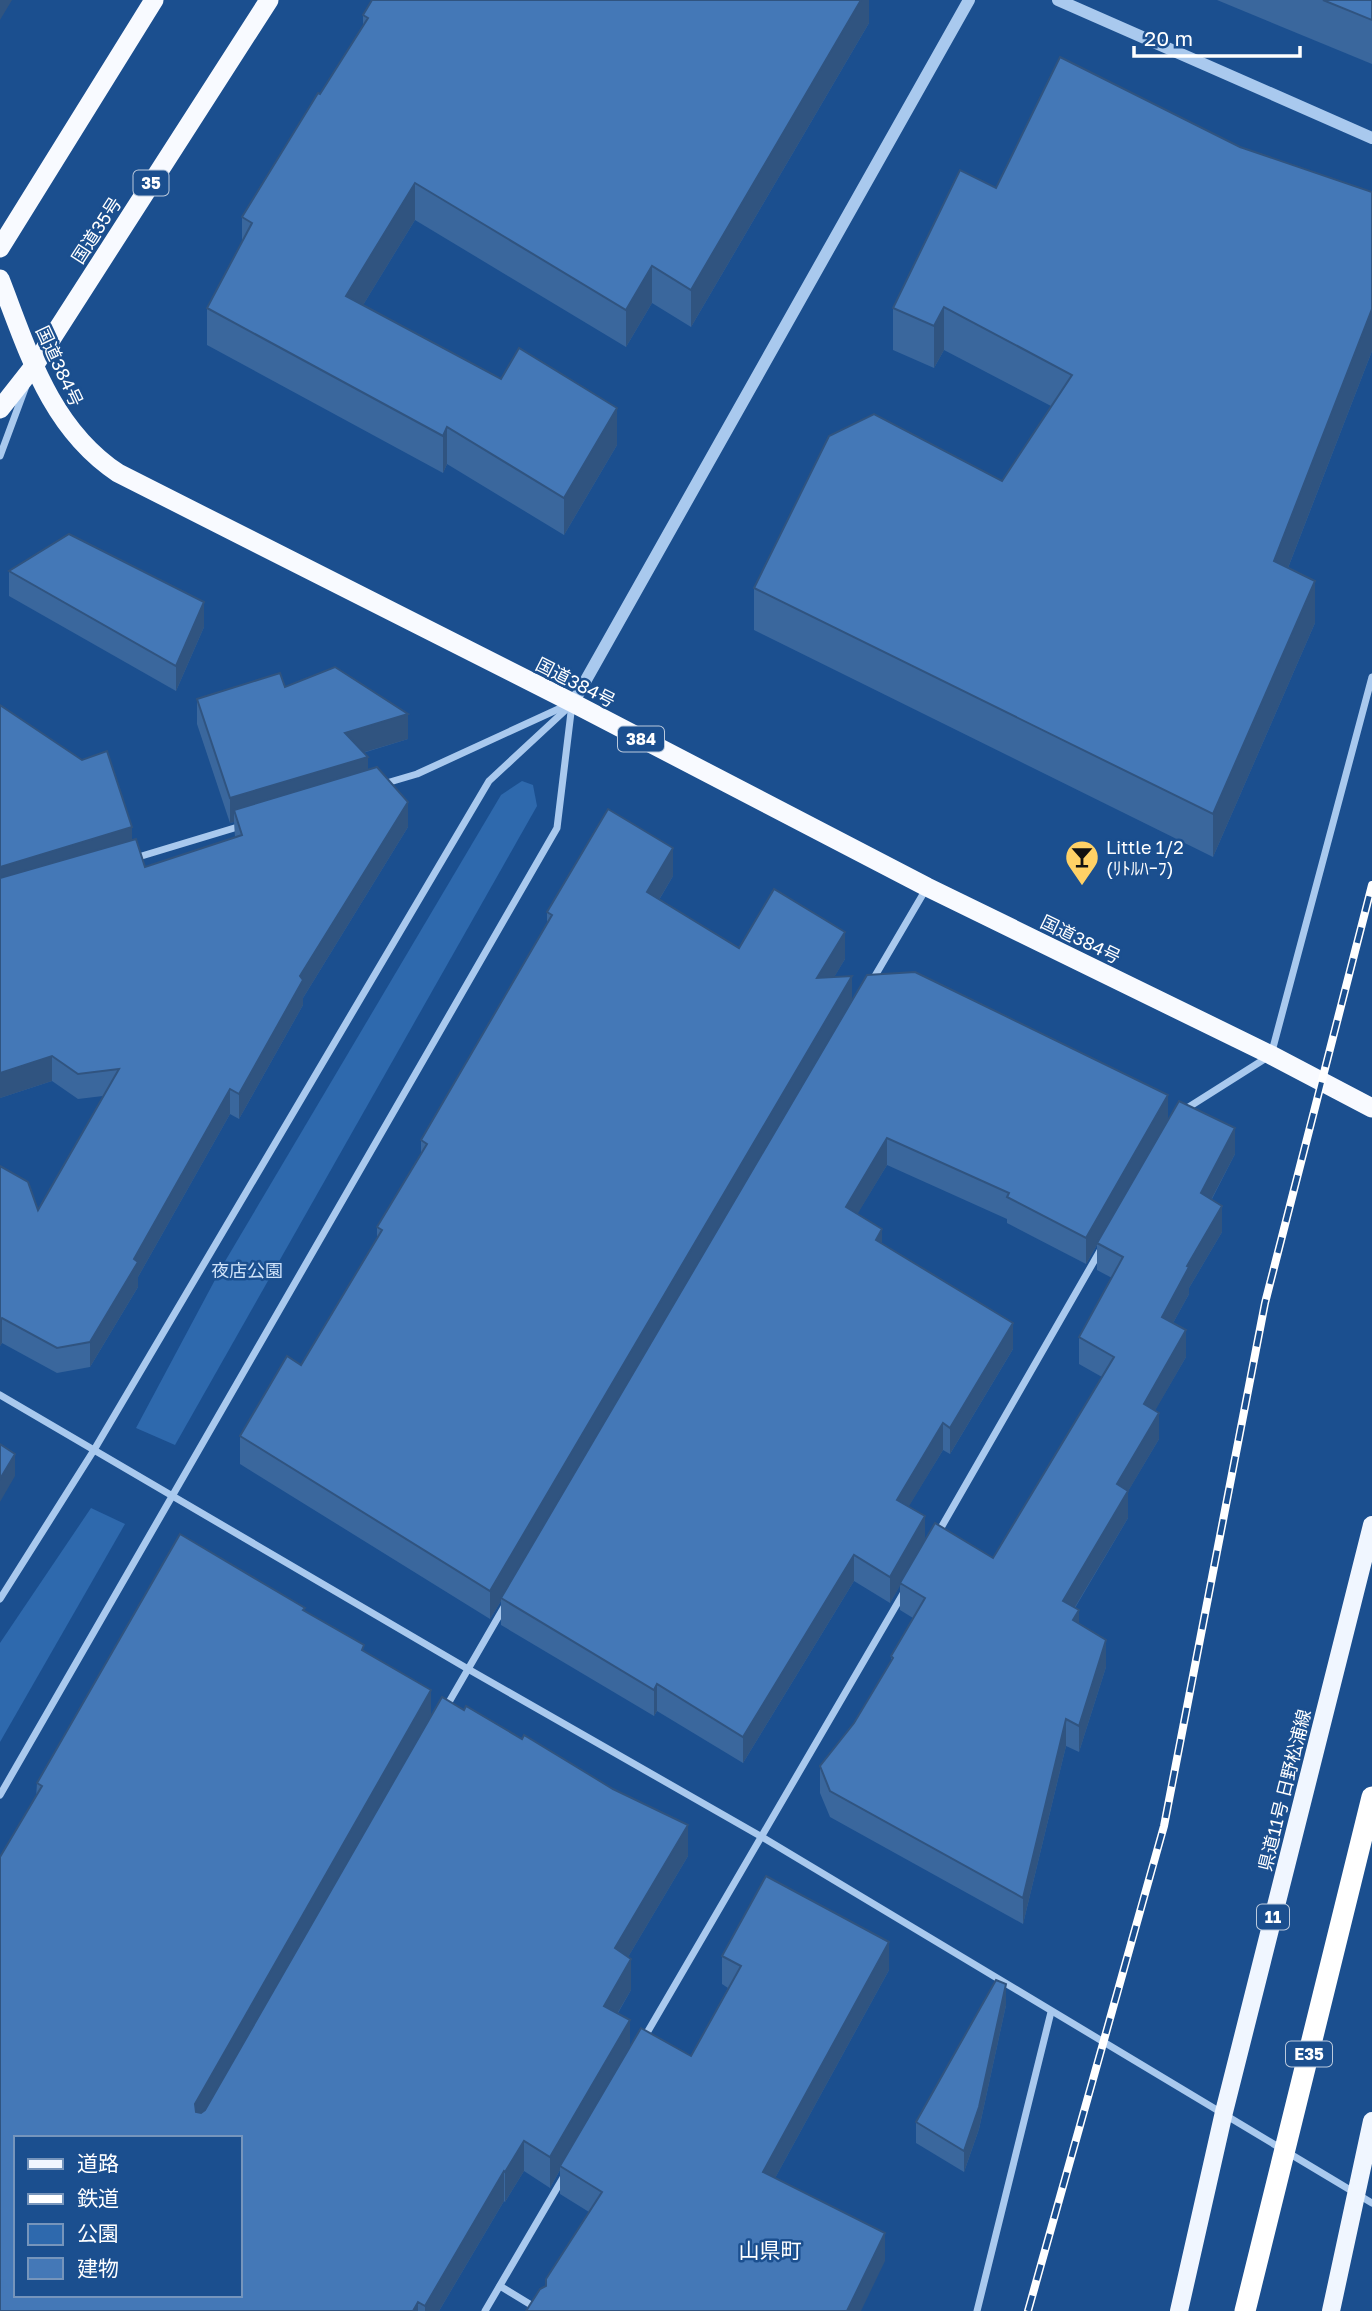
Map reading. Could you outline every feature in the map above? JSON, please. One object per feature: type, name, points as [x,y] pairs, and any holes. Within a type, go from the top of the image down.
[{"type":"highway","points":[[0,248],[154,0]]},
{"type":"highway","name":"国道35号","points":[[0,409],[34,366],[268,0]]},
{"type":"highway","name":"国道384号","points":[[0,279],[34,366],[64,422],[97,459],[118,473],[927,887],[1271,1055],[1372,1108]]},
{"type":"highway","name":"E35","points":[[1245,2311],[1372,1797]]},
{"type":"main road","name":"県道11号 日野松浦線","points":[[1179,2311],[1224,2112],[1372,1525]]},
{"type":"main road","points":[[1331,2311],[1365,2198],[1372,2121]]},
{"type":"street","points":[[0,1599],[94,1450],[489,781],[572,703],[969,0]]},
{"type":"street","points":[[1058,0],[1372,138]]},
{"type":"street","points":[[0,456],[34,366]]},
{"type":"street","points":[[1180,1113],[1271,1055],[1372,677]]},
{"type":"street","points":[[378,785],[417,774],[572,703]]},
{"type":"street","points":[[0,1795],[557,828],[572,703]]},
{"type":"street","points":[[130,859],[248,824]]},
{"type":"street","points":[[870,983],[927,887]]},
{"type":"street","points":[[936,1535],[1104,1246]]},
{"type":"street","points":[[0,1395],[468,1669],[762,1837],[1365,2198]]},
{"type":"street","points":[[638,2050],[908,1584]]},
{"type":"street","points":[[440,1717],[510,1597]]},
{"type":"street","points":[[977,2311],[1051,2012]]},
{"type":"street","points":[[485,2311],[569,2168]]},
{"type":"street","points":[[500,2286],[541,2311]]},
{"type":"green space","name":"夜店公園","points":[[522,781],[533,785],[537,806],[175,1445],[136,1428],[224,1263],[501,795]]},
{"type":"green space","points":[[91,1508],[125,1524],[0,1742],[0,1643]]},
{"type":"building","points":[[372,0],[861,0],[691,290],[652,266],[626,310],[415,183],[346,296],[501,379],[519,348],[617,408],[564,498],[447,427],[443,436],[207,308],[252,223],[242,217],[318,93],[320,94],[368,18],[363,15]]},
{"type":"building","points":[[1323,0],[1372,0],[1372,20]]},
{"type":"building","points":[[1060,57],[1240,147],[1372,192],[1372,309],[1274,561],[1315,581],[1213,814],[754,588],[829,436],[874,414],[1002,481],[1072,375],[944,307],[934,326],[893,308],[960,170],[996,188]]},
{"type":"building","points":[[69,534],[204,602],[176,666],[9,571]]},
{"type":"building","points":[[335,667],[408,714],[345,733],[368,757],[230,798],[197,699],[280,673],[285,687]]},
{"type":"building","points":[[0,705],[82,760],[107,751],[132,827],[0,867]]},
{"type":"building","points":[[377,767],[408,802],[300,976],[303,980],[239,1094],[230,1089],[134,1259],[138,1262],[90,1342],[57,1348],[2,1318],[0,1321],[0,1166],[28,1182],[38,1210],[119,1069],[78,1074],[52,1056],[0,1073],[0,878],[136,839],[145,867],[242,835],[234,810]]},
{"type":"building","points":[[608,809],[673,848],[647,892],[739,948],[774,889],[845,932],[817,978],[852,976],[490,1591],[240,1436],[287,1356],[301,1365],[382,1230],[377,1227],[427,1144],[421,1140],[552,915],[547,912]]},
{"type":"building","points":[[915,972],[1168,1095],[1086,1238],[1007,1197],[1009,1193],[887,1138],[846,1207],[882,1229],[876,1240],[1013,1323],[950,1428],[943,1423],[897,1500],[925,1516],[890,1577],[854,1555],[743,1737],[657,1684],[654,1690],[501,1598],[867,975]]},
{"type":"building","points":[[1179,1101],[1235,1128],[1201,1193],[1222,1206],[1187,1266],[1189,1267],[1162,1317],[1186,1330],[1144,1404],[1159,1413],[1117,1484],[1128,1491],[1063,1601],[1079,1610],[1073,1620],[1106,1640],[1079,1726],[1066,1719],[1023,1898],[830,1791],[820,1766],[854,1723],[925,1598],[900,1583],[935,1523],[993,1558],[1114,1357],[1079,1337],[1123,1257],[1097,1243]]},
{"type":"building","points":[[0,1444],[15,1454],[0,1479]]},
{"type":"building","points":[[180,1534],[305,1608],[303,1610],[364,1645],[362,1650],[431,1690],[195,2104],[196,2112],[201,2113],[442,1697],[464,1710],[466,1706],[522,1739],[524,1735],[613,1789],[688,1825],[615,1948],[631,1959],[604,2006],[630,2020],[550,2157],[524,2141],[425,2306],[418,2302],[413,2311],[0,2311],[0,1857],[42,1786],[37,1783]]},
{"type":"building","points":[[766,1876],[889,1942],[763,2172],[885,2233],[847,2311],[526,2311],[540,2289],[546,2286],[546,2279],[602,2192],[560,2166],[641,2028],[691,2056],[741,1966],[722,1956]]},
{"type":"building","points":[[996,1980],[1006,1984],[979,2107],[964,2151],[916,2122]]},
{"type":"railway","points":[[1028,2311],[1164,1826],[1265,1303],[1372,885]]},
{"type":"place","name":"Little 1/2 (ﾘﾄﾙﾊｰﾌ)","points":[[1082,887]]},
{"type":"district","name":"山県町","points":[[770,2250]]}]
